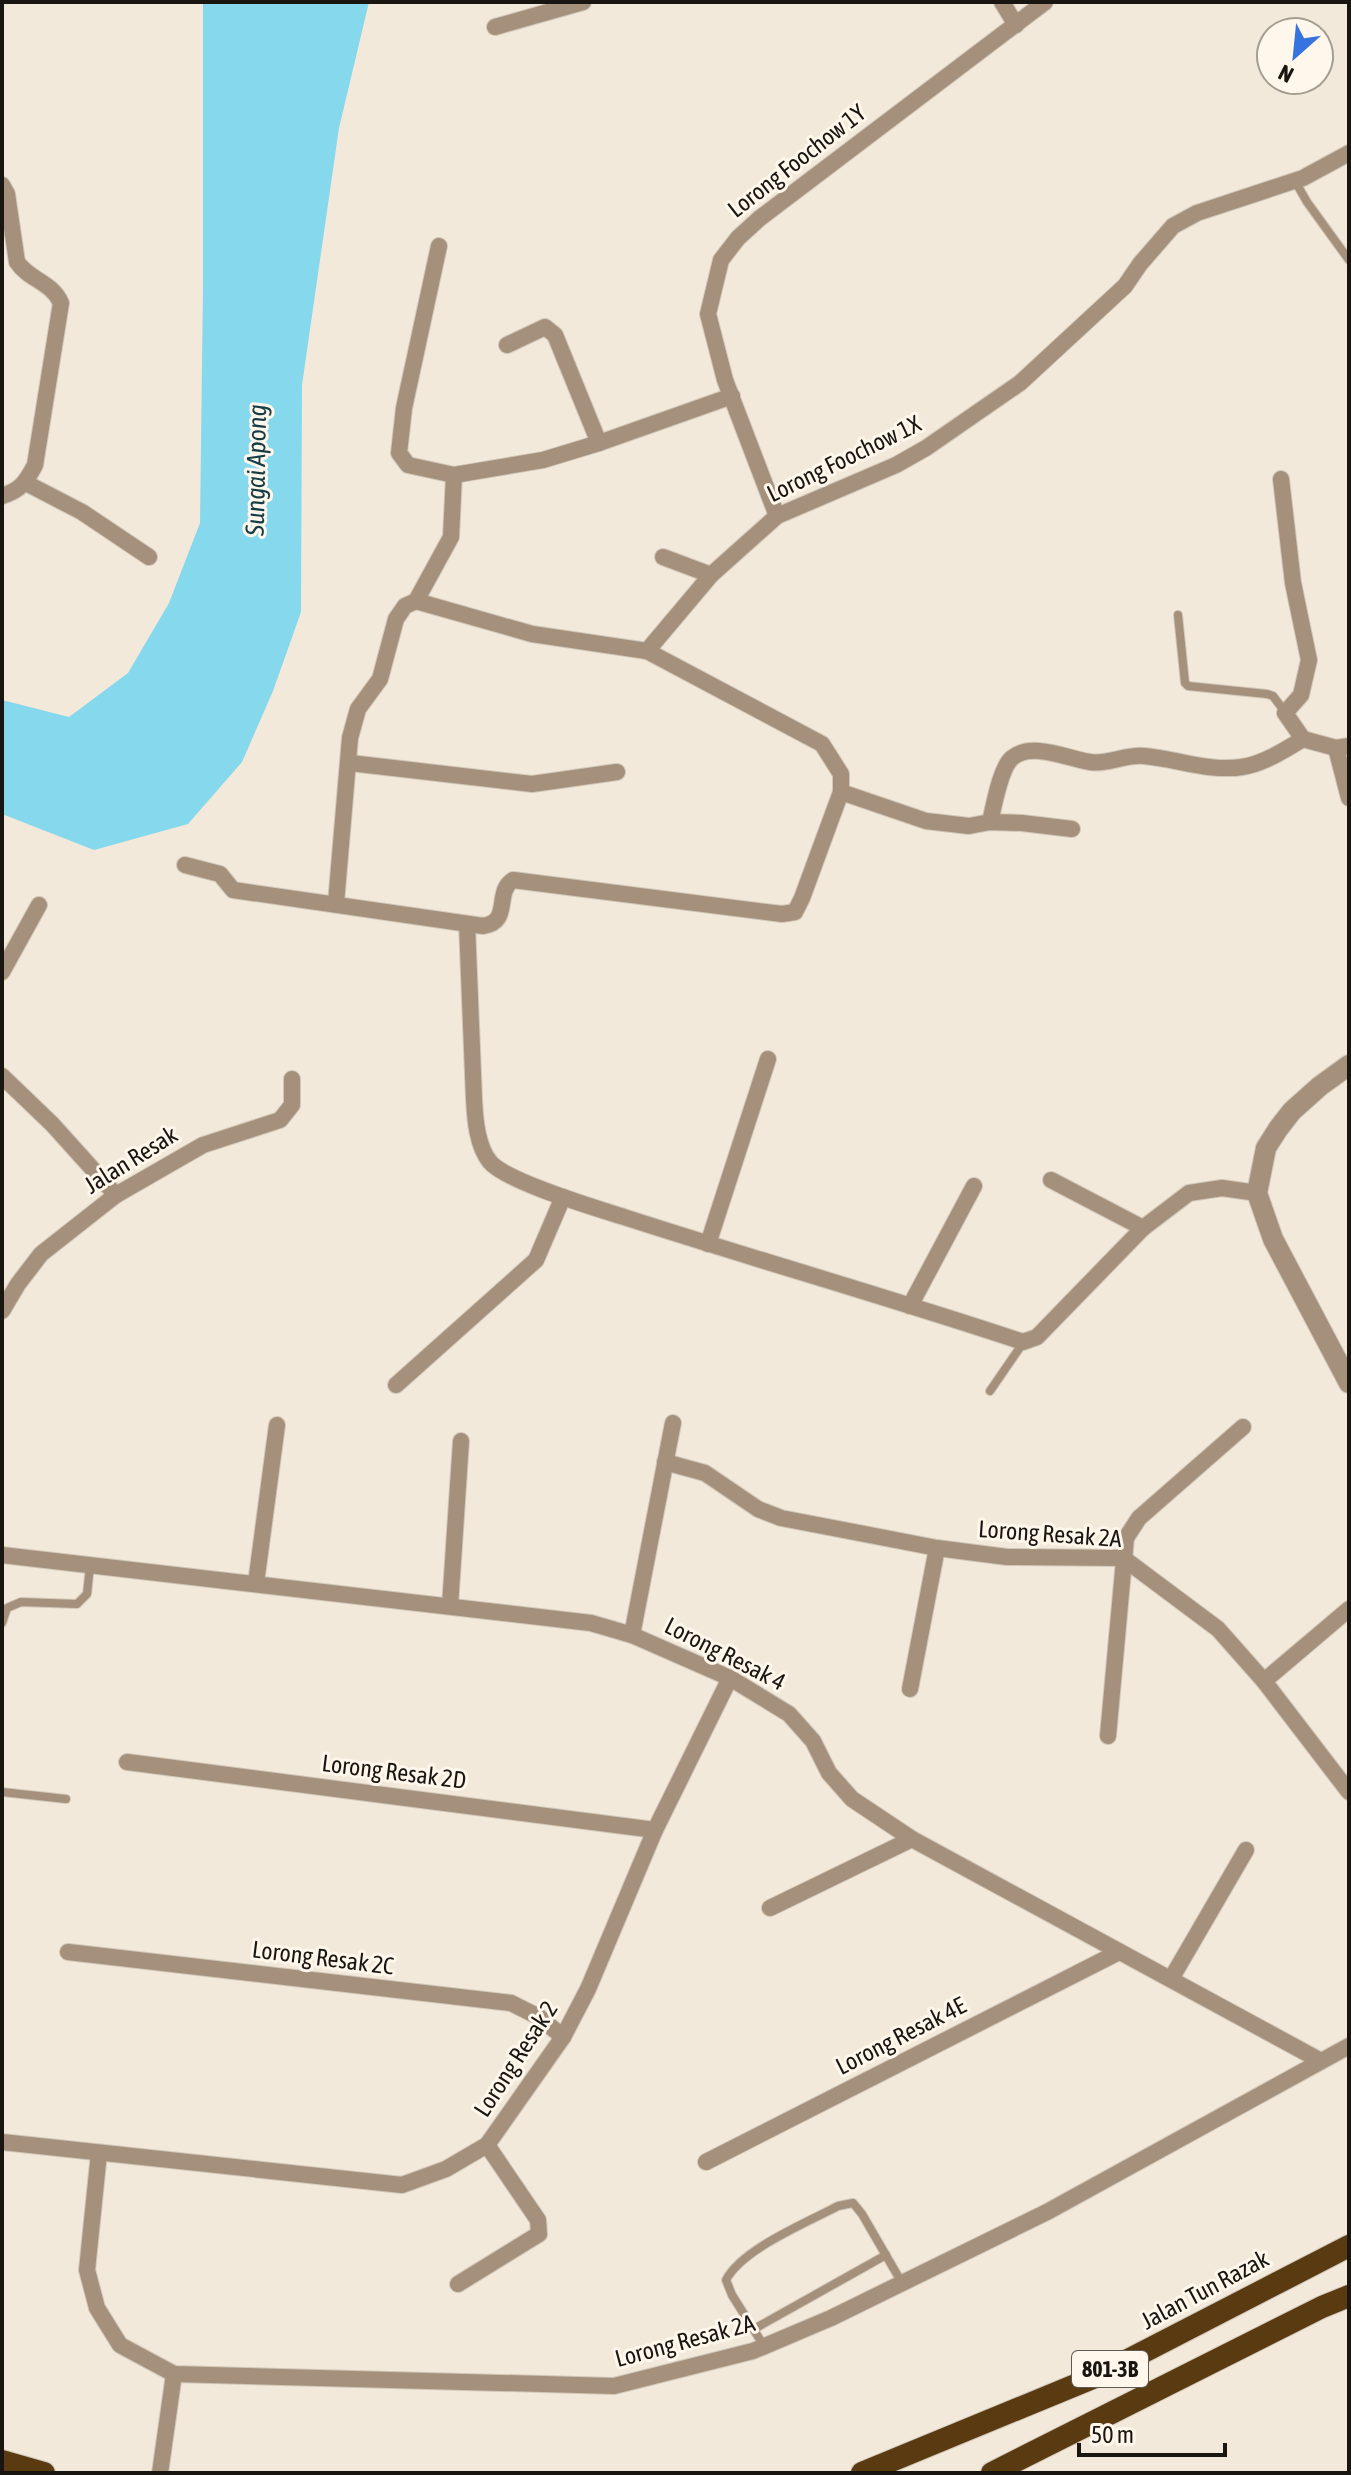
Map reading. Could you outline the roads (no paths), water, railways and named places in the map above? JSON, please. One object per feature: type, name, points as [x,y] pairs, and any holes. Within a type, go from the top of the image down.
[{"type":"highway","name":"Jalan Tun Razak","points":[[862,2473],[1095,2377],[1342,2247]]},
{"type":"highway","points":[[992,2473],[1349,2296]]},
{"type":"highway","points":[[2,2461],[44,2473]]},
{"type":"street","points":[[495,27],[583,2]]},
{"type":"street","points":[[1002,2],[1016,25]]},
{"type":"street","name":"Lorong Foochow 1Y","points":[[777,516],[732,396],[708,314],[721,260],[738,238],[809,179],[1045,2]]},
{"type":"street","name":"Lorong Foochow 1X","points":[[647,651],[711,575],[777,516],[896,465],[1002,397],[1040,367],[1125,286],[1173,226],[1197,213],[1295,181],[1349,153]]},
{"type":"street","points":[[2,185],[7,194],[17,262],[22,269],[51,287],[61,303],[35,465],[18,491],[2,496]]},
{"type":"street","points":[[439,246],[404,408],[399,453],[408,465],[454,475],[543,460],[732,396]]},
{"type":"street","points":[[507,345],[545,327],[555,335],[599,443]]},
{"type":"street","points":[[336,903],[350,738],[358,709],[380,679],[396,619],[405,606],[416,601],[451,537],[454,475]]},
{"type":"street","points":[[1281,479],[1293,583],[1309,660],[1301,695],[1285,713],[1303,739]]},
{"type":"street","points":[[26,483],[82,512],[149,557]]},
{"type":"street","points":[[663,557],[711,575]]},
{"type":"street","points":[[185,865],[220,874],[233,890],[483,926],[496,921],[502,911],[505,890],[513,880],[698,905],[782,914],[795,912],[841,792],[841,774],[822,744],[647,651],[532,634],[416,601]]},
{"type":"street","points":[[990,822],[1003,773],[1012,758],[1027,752],[1042,752],[1094,763],[1142,756],[1218,768],[1244,767],[1303,739],[1342,747],[1349,798]]},
{"type":"street","points":[[350,763],[532,784],[617,772]]},
{"type":"street","points":[[841,792],[926,821],[969,826],[990,822],[1072,829]]},
{"type":"street","points":[[2,972],[39,905]]},
{"type":"street","points":[[467,924],[474,1099],[483,1149],[491,1163],[505,1174],[563,1197],[1023,1342],[1037,1337],[1143,1228],[1189,1193],[1222,1188],[1257,1193]]},
{"type":"street","points":[[708,1244],[768,1059]]},
{"type":"street","points":[[1349,1065],[1292,1111],[1278,1129],[1266,1148],[1257,1193],[1273,1239],[1349,1383]]},
{"type":"street","points":[[2,1076],[52,1124],[116,1195]]},
{"type":"street","name":"Jalan Resak","points":[[2,1311],[41,1254],[116,1195],[203,1145],[280,1120],[292,1105],[292,1079]]},
{"type":"street","points":[[1051,1180],[1143,1228]]},
{"type":"street","points":[[910,1306],[974,1186]]},
{"type":"street","points":[[396,1385],[536,1260],[563,1197]]},
{"type":"street","points":[[632,1635],[673,1423]]},
{"type":"street","points":[[256,1583],[277,1425]]},
{"type":"street","points":[[1108,1736],[1126,1538],[1139,1518],[1243,1427]]},
{"type":"street","points":[[450,1606],[461,1441]]},
{"type":"street","name":"Lorong Resak 2A","points":[[665,1462],[705,1473],[758,1509],[781,1518],[937,1548],[1007,1557],[1123,1558],[1218,1629],[1264,1681],[1349,1792]]},
{"type":"street","points":[[910,1689],[937,1548]]},
{"type":"street","name":"Lorong Resak 4","points":[[2,1555],[591,1623],[632,1635],[730,1678],[789,1714],[813,1741],[829,1773],[852,1799],[912,1839],[1321,2061]]},
{"type":"street","points":[[1264,1681],[1349,1609]]},
{"type":"street","name":"Lorong Resak 2","points":[[2,2142],[402,2185],[446,2169],[487,2145],[563,2037],[588,1989],[655,1830],[730,1678]]},
{"type":"street","name":"Lorong Resak 2D","points":[[127,1762],[655,1830]]},
{"type":"street","points":[[770,1908],[912,1839]]},
{"type":"street","points":[[1171,1979],[1246,1850]]},
{"type":"street","name":"Lorong Resak 2C","points":[[68,1952],[511,2003],[539,2017],[563,2037]]},
{"type":"street","name":"Lorong Resak 4E","points":[[706,2162],[1119,1952]]},
{"type":"street","name":"Lorong Resak 2A","points":[[99,2153],[87,2270],[97,2308],[120,2345],[174,2374],[614,2386],[764,2346],[831,2318],[1047,2212],[1349,2046]]},
{"type":"street","points":[[458,2284],[539,2234],[538,2220],[487,2145]]},
{"type":"street","points":[[160,2473],[174,2374]]},
{"type":"lane","points":[[1295,181],[1349,260]]},
{"type":"lane","points":[[1178,615],[1185,683],[1188,686],[1267,694],[1273,696],[1285,713]]},
{"type":"lane","points":[[990,1391],[1023,1342]]},
{"type":"lane","points":[[2,1623],[7,1608],[21,1602],[77,1604],[87,1594],[90,1566]]},
{"type":"lane","points":[[2,1792],[66,1799]]},
{"type":"lane","points":[[764,2346],[726,2280],[732,2269],[747,2256],[838,2206],[853,2203],[902,2283]]},
{"type":"lane","points":[[754,2329],[886,2255]]},
{"type":"water","name":"Sungai Apong","points":[[203,2],[369,2],[339,128],[302,385],[301,612],[273,691],[242,762],[188,824],[94,850],[2,814],[2,700],[69,717],[128,673],[169,603],[200,523]]}]
